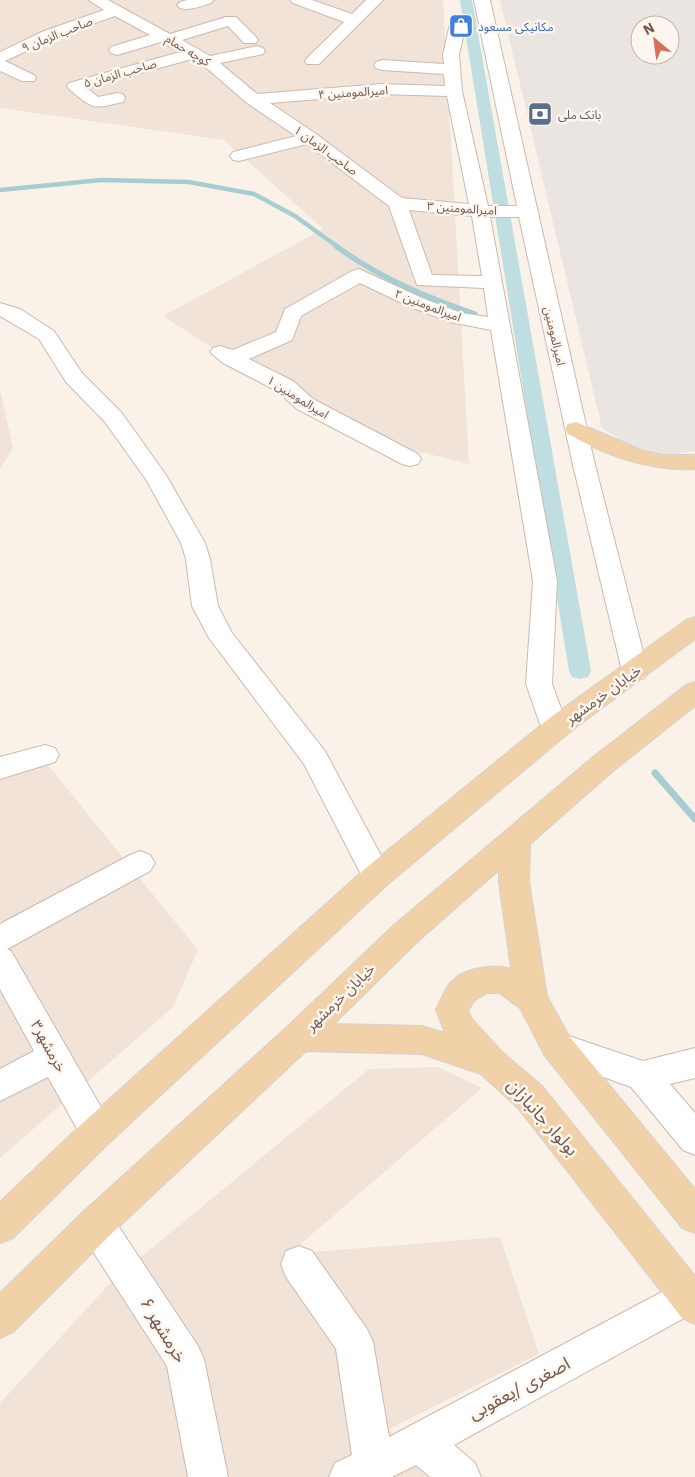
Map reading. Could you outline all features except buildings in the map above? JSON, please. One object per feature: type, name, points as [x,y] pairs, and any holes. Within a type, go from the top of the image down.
[{"type":"main road","points":[[576,429],[607,446],[638,457],[676,463],[695,462]]},
{"type":"main road","name":"خیابان خرمشهر","points":[[0,1226],[97,1132],[377,876],[561,724],[695,626]]},
{"type":"main road","name":"خیابان خرمشهر","points":[[0,1319],[96,1224],[300,1037],[405,934],[603,764],[695,692]]},
{"type":"main road","points":[[516,838],[514,882],[531,998],[557,1046],[695,1216]]},
{"type":"main road","points":[[492,1063],[459,1028],[452,1010],[463,991],[483,980],[504,980],[531,998]]},
{"type":"main road","name":"بولوار جانبازان","points":[[300,1037],[422,1040],[492,1063],[530,1097],[692,1300]]},
{"type":"street","points":[[98,0],[115,11]]},
{"type":"street","points":[[185,5],[206,0]]},
{"type":"street","points":[[298,0],[359,21]]},
{"type":"street","points":[[313,61],[359,21],[375,0]]},
{"type":"street","name":"امیرالمومنین","points":[[482,0],[576,429],[635,671]]},
{"type":"street","name":"کوچه حمام","points":[[115,11],[167,37],[201,57],[253,99]]},
{"type":"street","name":"صاحب الزمان ۹","points":[[2,66],[50,34],[115,11]]},
{"type":"street","points":[[459,19],[452,62],[454,91],[480,211],[545,581],[538,684],[550,717],[561,724]]},
{"type":"street","name":"صاحب الزمان ۵","points":[[117,98],[95,103],[75,86],[253,45],[232,20],[167,37]]},
{"type":"street","points":[[117,50],[167,37]]},
{"type":"street","points":[[402,52],[452,62]]},
{"type":"street","points":[[382,65],[452,62]]},
{"type":"street","points":[[2,66],[28,78]]},
{"type":"street","name":"امیرالمومنین ۴","points":[[253,99],[381,89],[454,91]]},
{"type":"street","name":"صاحب الزمان ۱","points":[[253,99],[310,138],[397,203]]},
{"type":"street","points":[[239,156],[310,138]]},
{"type":"street","points":[[397,203],[424,281],[492,282]]},
{"type":"street","name":"امیرالمومنین ۳","points":[[397,203],[480,211],[527,212]]},
{"type":"street","name":"امیرالمومنین ۲","points":[[222,353],[284,336],[292,313],[359,275],[415,302],[457,318],[500,325]]},
{"type":"street","points":[[0,309],[12,313],[47,335],[74,378],[113,417],[158,480],[193,543],[209,616],[222,638],[315,758],[377,876]]},
{"type":"street","name":"امیرالمومنین ۱","points":[[222,353],[285,386],[305,404],[410,459]]},
{"type":"street","points":[[0,768],[45,755]]},
{"type":"street","points":[[1,957],[140,863]]},
{"type":"street","name":"خرمشهر۳","points":[[1,957],[97,1132]]},
{"type":"street","points":[[557,1046],[643,1076],[695,1139]]},
{"type":"street","points":[[0,1086],[55,1057]]},
{"type":"street","points":[[643,1076],[695,1063]]},
{"type":"street","name":"خرمشهر ۶","points":[[96,1224],[185,1360],[208,1477]]},
{"type":"street","points":[[299,1264],[354,1342],[361,1470]]},
{"type":"street","name":"اصغری /یعقوبی","points":[[361,1470],[420,1442],[692,1300]]},
{"type":"street","points":[[420,1442],[461,1477]]},
{"type":"shaded area","points":[[0,0],[443,0],[469,464],[343,433],[163,316],[323,229],[224,140],[0,108]]},
{"type":"shaded area","points":[[500,0],[695,0],[695,451],[670,456],[627,445],[602,428]]},
{"type":"shaded area","points":[[0,389],[13,448],[0,469]]},
{"type":"shaded area","points":[[43,759],[198,950],[173,1007],[0,1158],[0,769]]},
{"type":"shaded area","points":[[438,1067],[482,1088],[289,1254],[500,1237],[539,1354],[389,1429],[433,1477],[0,1477],[0,1403],[113,1280],[369,1069]]},
{"type":"waterway","points":[[466,0],[580,671]]},
{"type":"waterway","points":[[0,190],[101,180],[189,182],[254,194],[295,216],[338,247]]},
{"type":"waterway","points":[[336,246],[385,277],[438,301],[475,314]]},
{"type":"waterway","points":[[655,773],[695,819]]},
{"type":"place","name":"مکانیکی مسعود","points":[[461,26]]},
{"type":"place","name":"بانک ملی","points":[[540,114]]}]
